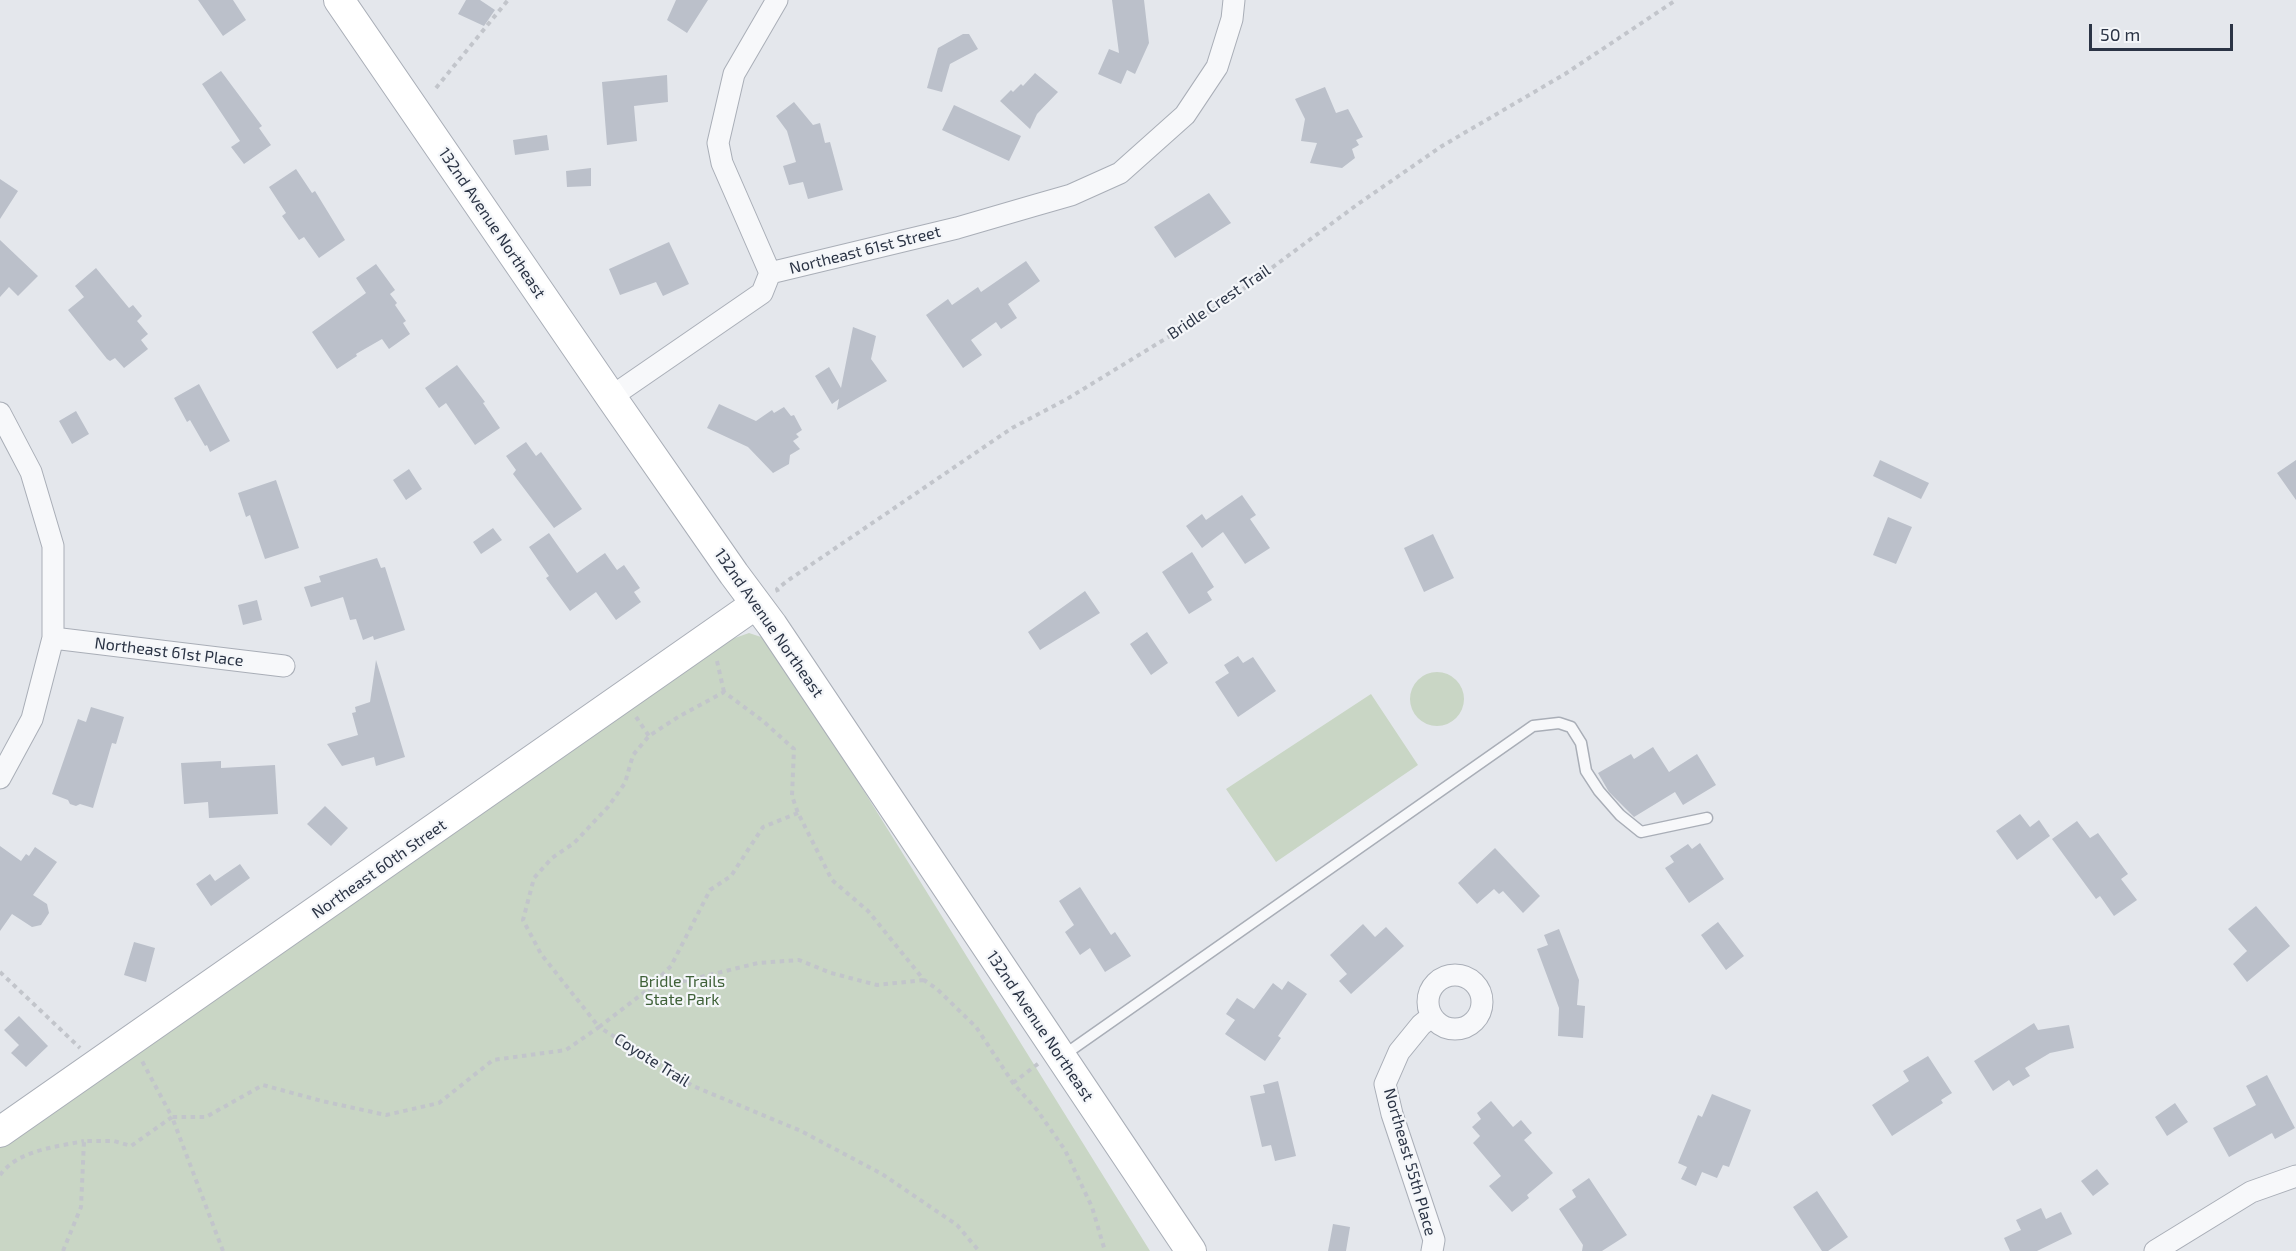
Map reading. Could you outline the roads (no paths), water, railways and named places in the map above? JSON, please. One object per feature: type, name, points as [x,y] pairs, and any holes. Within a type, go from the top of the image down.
[{"type":"street","name":"132nd Avenue Northeast","points":[[339,0],[611,397],[768,601],[772,625],[1053,1057],[1191,1251]]},
{"type":"street","points":[[770,273],[722,163],[718,143],[734,74],[777,0]]},
{"type":"street","name":"Northeast 61st Street","points":[[611,397],[762,293],[770,273],[957,228],[1071,195],[1120,173],[1185,115],[1217,67],[1232,19],[1234,0]]},
{"type":"street","points":[[0,413],[32,472],[53,546],[53,638],[32,719],[6,771],[0,778]]},
{"type":"street","name":"Northeast 60th Street","points":[[0,1132],[768,601]]},
{"type":"street","name":"Northeast 61st Place","points":[[53,638],[284,666]]},
{"type":"street","name":"Northeast 55th Place","points":[[1432,1016],[1421,1025],[1398,1052],[1385,1084],[1392,1114],[1434,1240],[1432,1251]]},
{"type":"street","points":[[2155,1251],[2251,1192],[2296,1176]]},
{"type":"lane","points":[[1053,1057],[1533,726],[1559,723],[1571,727],[1581,743],[1586,771],[1599,791],[1620,815],[1641,832],[1707,818]]},
{"type":"park label","name":"Bridle Trails State Park","points":[[682,991]]}]
